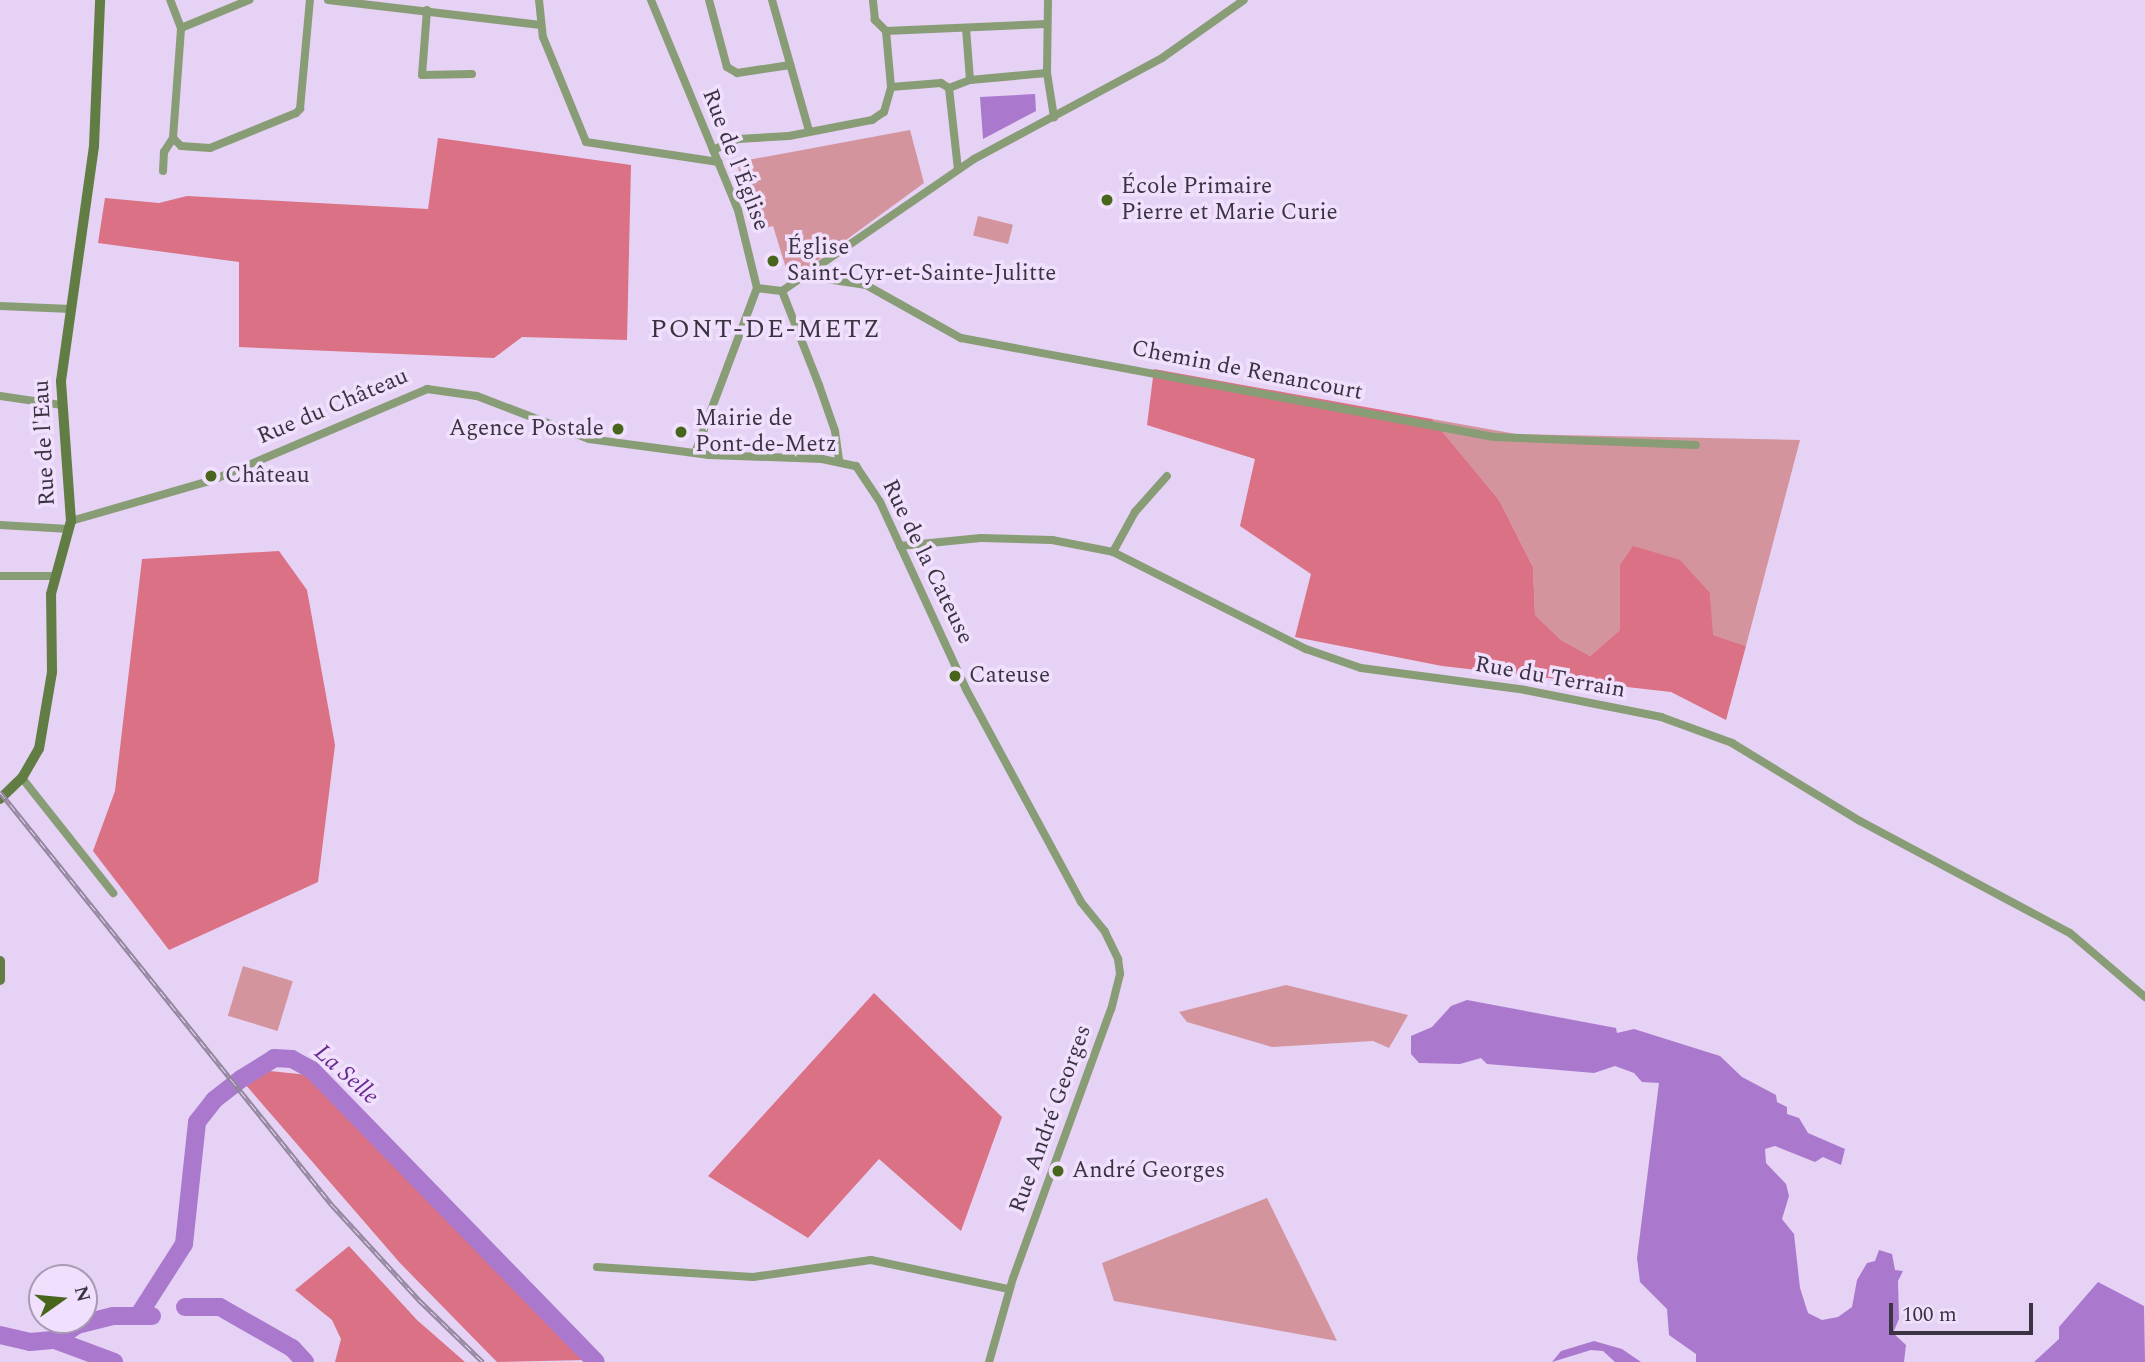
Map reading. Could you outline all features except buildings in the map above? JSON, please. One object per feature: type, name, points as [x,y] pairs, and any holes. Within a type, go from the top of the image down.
[{"type":"street","name":"Rue de l'Eau","points":[[0,800],[22,778],[43,732],[52,672],[50,602],[54,576],[70,525],[62,405],[71,309],[94,146],[103,0]]},
{"type":"street","points":[[163,171],[164,152],[173,138],[181,28],[170,0]]},
{"type":"street","points":[[181,28],[249,0]]},
{"type":"street","points":[[173,138],[181,146],[210,148],[300,109],[310,0]]},
{"type":"street","points":[[328,0],[541,25]]},
{"type":"street","points":[[539,0],[541,25],[586,142],[718,162]]},
{"type":"street","name":"Rue de l'Église","points":[[651,0],[738,211],[757,288]]},
{"type":"street","points":[[709,0],[727,67],[737,73],[790,65]]},
{"type":"street","points":[[772,0],[809,131]]},
{"type":"street","points":[[713,150],[738,139],[872,120],[884,112],[891,88],[886,31],[875,20],[873,0]]},
{"type":"street","points":[[1048,0],[1047,73],[1054,117]]},
{"type":"street","points":[[695,453],[757,288],[782,292],[974,159],[1162,58],[1244,0]]},
{"type":"street","points":[[427,10],[422,75],[472,74]]},
{"type":"street","points":[[886,31],[1046,24]]},
{"type":"street","points":[[966,28],[970,80]]},
{"type":"street","points":[[949,88],[970,80],[1047,73]]},
{"type":"street","points":[[891,88],[941,83],[949,88]]},
{"type":"street","points":[[949,88],[958,170]]},
{"type":"street","name":"Chemin de Renancourt","points":[[806,276],[866,285],[961,338],[1494,437],[1696,446]]},
{"type":"street","points":[[782,292],[835,431],[839,461]]},
{"type":"street","points":[[0,306],[71,309]]},
{"type":"street","name":"Rue du Château","points":[[0,525],[70,525],[213,480],[427,388],[477,396],[589,439],[695,453],[839,461]]},
{"type":"street","points":[[0,396],[62,405]]},
{"type":"street","name":"Rue de la Cateuse","points":[[839,461],[863,474],[900,546],[967,691],[1081,902],[1105,932],[1118,959]]},
{"type":"street","points":[[1112,552],[1135,512],[1167,476]]},
{"type":"street","name":"Rue du Terrain","points":[[900,546],[1004,539],[1052,540],[1112,552],[1306,649],[1360,668],[1525,690],[1661,717],[1732,743],[1860,821],[2070,933],[2145,997]]},
{"type":"street","points":[[0,576],[54,576]]},
{"type":"street","points":[[22,778],[113,894]]},
{"type":"street","name":"Rue André Georges","points":[[989,1362],[1009,1289],[1111,1009],[1120,974],[1118,959]]},
{"type":"street","points":[[0,961],[0,980]]},
{"type":"street","points":[[597,1267],[753,1277],[871,1260],[1009,1289]]},
{"type":"shaded area","points":[[1035,94],[1036,111],[983,139],[980,97]]},
{"type":"shaded area","points":[[910,130],[924,183],[790,281],[773,226],[753,231],[737,162]]},
{"type":"shaded area","points":[[438,138],[631,165],[627,340],[522,337],[494,358],[239,347],[239,262],[98,243],[105,198],[159,203],[187,196],[428,209]]},
{"type":"shaded area","points":[[978,216],[1013,225],[1008,244],[973,235]]},
{"type":"shaded area","points":[[1154,369],[1432,419],[1499,500],[1533,567],[1535,615],[1561,640],[1590,656],[1620,630],[1620,565],[1633,546],[1680,560],[1710,593],[1713,635],[1746,646],[1726,720],[1671,692],[1442,666],[1295,637],[1311,574],[1240,526],[1255,459],[1147,425]]},
{"type":"shaded area","points":[[1432,419],[1516,434],[1800,440],[1746,646],[1712,635],[1710,593],[1620,565],[1620,630],[1590,656],[1561,640],[1535,615],[1533,567],[1499,500]]},
{"type":"shaded area","points":[[279,551],[307,590],[335,745],[318,882],[169,950],[93,851],[115,791],[142,559]]},
{"type":"shaded area","points":[[243,966],[293,981],[278,1031],[228,1016]]},
{"type":"shaded area","points":[[1286,985],[1408,1015],[1389,1048],[1373,1041],[1272,1047],[1187,1022],[1179,1012]]},
{"type":"shaded area","points":[[874,993],[1002,1117],[961,1231],[879,1159],[808,1238],[708,1176]]},
{"type":"shaded area","points":[[1467,1000],[1616,1028],[1617,1033],[1634,1029],[1720,1056],[1742,1077],[1776,1095],[1777,1102],[1787,1107],[1787,1114],[1799,1118],[1808,1133],[1845,1149],[1841,1165],[1823,1157],[1815,1162],[1775,1146],[1765,1149],[1766,1163],[1786,1184],[1789,1196],[1782,1219],[1794,1234],[1800,1288],[1808,1313],[1822,1320],[1838,1317],[1852,1307],[1857,1280],[1867,1263],[1875,1261],[1879,1250],[1892,1254],[1895,1270],[1903,1271],[1898,1281],[1899,1319],[1893,1333],[1906,1345],[1904,1362],[1696,1362],[1696,1354],[1669,1335],[1667,1309],[1640,1282],[1637,1258],[1659,1083],[1642,1082],[1634,1073],[1615,1066],[1594,1073],[1487,1064],[1481,1058],[1460,1064],[1419,1063],[1411,1054],[1411,1036],[1432,1027],[1451,1006]]},
{"type":"shaded area","points":[[270,1071],[308,1075],[586,1360],[497,1362],[400,1263],[245,1084]]},
{"type":"shaded area","points":[[1267,1198],[1337,1341],[1114,1301],[1102,1263]]},
{"type":"shaded area","points":[[349,1246],[417,1320],[465,1362],[335,1362],[341,1339],[332,1320],[295,1290]]},
{"type":"shaded area","points":[[2098,1282],[2144,1306],[2145,1362],[2034,1362],[2059,1339],[2059,1327]]},
{"type":"shaded area","points":[[1594,1341],[1622,1349],[1641,1362],[1615,1362],[1603,1351],[1591,1350],[1552,1362],[1561,1351]]},
{"type":"waterway","name":"La Selle","points":[[138,1316],[184,1244],[197,1122],[214,1100],[241,1079],[274,1058],[292,1059],[312,1070],[596,1362]]},
{"type":"waterway","name":"La Selle","points":[[185,1307],[220,1307],[292,1348],[305,1362]]},
{"type":"waterway","name":"La Selle","points":[[55,1340],[77,1325],[113,1316],[152,1316]]},
{"type":"waterway","name":"La Selle","points":[[0,1335],[30,1342],[55,1340],[114,1362]]},
{"type":"railway","points":[[0,792],[332,1205],[419,1300],[483,1362]]},
{"type":"place","name":"École Primaire Pierre et Marie Curie","points":[[1107,200]]},
{"type":"place","name":"Église Saint-Cyr-et-Sainte-Julitte","points":[[773,261]]},
{"type":"place","name":"Agence Postale","points":[[618,429]]},
{"type":"place","name":"Mairie de Pont-de-Metz","points":[[681,432]]},
{"type":"place","name":"Château","points":[[211,476]]},
{"type":"place","name":"Cateuse","points":[[955,676]]},
{"type":"place","name":"André Georges","points":[[1058,1171]]},
{"type":"district","name":"PONT-DE-METZ","points":[[766,330]]}]
